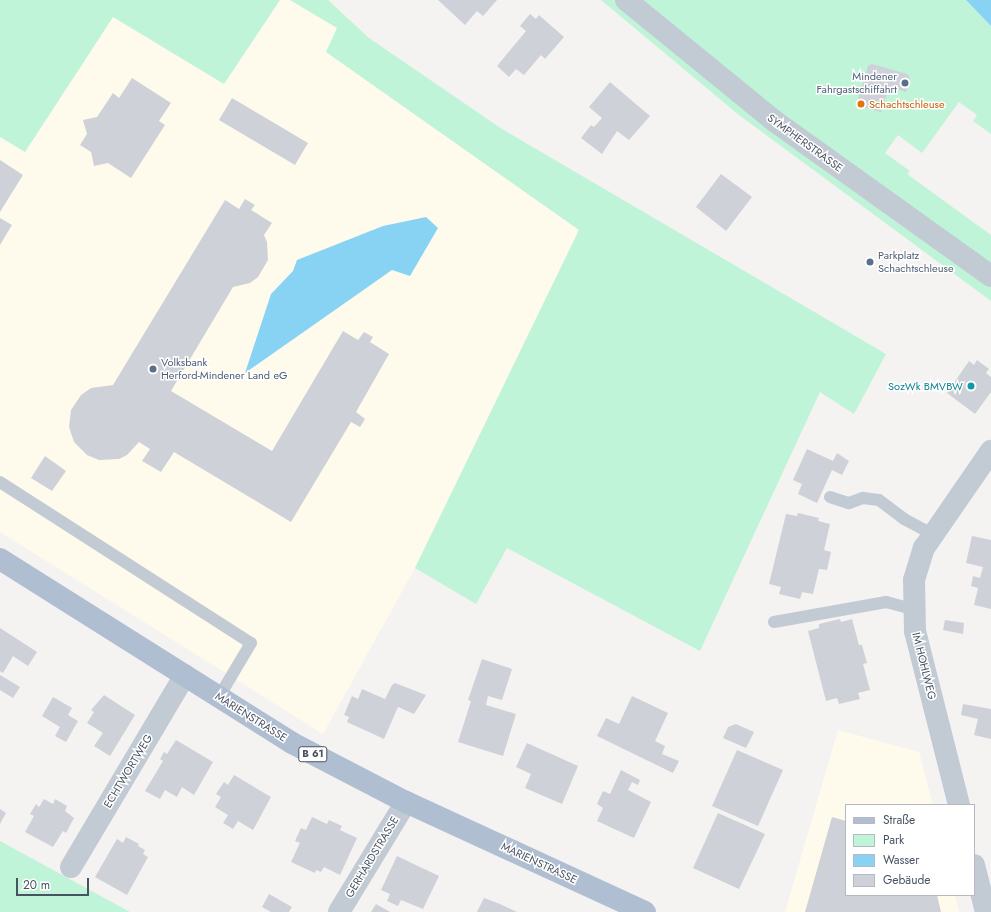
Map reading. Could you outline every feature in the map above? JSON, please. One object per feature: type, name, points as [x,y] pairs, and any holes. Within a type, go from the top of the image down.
[{"type":"main road","name":"MARIENSTRASSE","points":[[0,559],[292,743],[406,802],[645,912]]},
{"type":"street","name":"SYMPHERSTRASSE","points":[[626,0],[773,120],[991,276]]},
{"type":"street","name":"IM HOHLWEG","points":[[959,804],[915,631],[914,580],[924,548],[932,534],[991,451]]},
{"type":"street","name":"ECHTWORTWEG","points":[[71,867],[185,675]]},
{"type":"street","name":"GERHARDSTRASSE","points":[[339,912],[406,802]]},
{"type":"street","points":[[975,869],[986,912]]},
{"type":"lane","points":[[0,482],[251,643],[219,697]]},
{"type":"lane","points":[[830,497],[849,502],[863,498],[879,500],[904,519],[932,534]]},
{"type":"lane","points":[[774,622],[886,602],[915,610]]},
{"type":"shaded area","points":[[280,0],[290,0],[337,28],[326,52],[579,230],[415,568],[323,734],[0,532],[0,137],[25,152],[113,17],[224,84]]},
{"type":"shaded area","points":[[838,730],[919,752],[933,804],[845,804],[845,896],[955,896],[959,912],[785,912]]},
{"type":"green space","points":[[0,0],[280,0],[224,84],[113,17],[25,152],[0,137]]},
{"type":"green space","points":[[290,0],[328,0],[369,38],[502,129],[886,354],[854,414],[820,392],[700,651],[507,548],[476,604],[415,568],[579,230],[326,52],[337,28]]},
{"type":"green space","points":[[601,0],[966,0],[991,26],[991,134],[973,121],[977,115],[959,102],[922,153],[898,135],[885,153],[910,171],[907,174],[991,235],[991,301],[739,115]]},
{"type":"green space","points":[[0,841],[130,912],[0,912]]},
{"type":"water","points":[[966,0],[991,0],[991,26]]},
{"type":"water","points":[[426,217],[438,228],[410,276],[392,270],[245,373],[271,294],[293,271],[297,260],[383,226]]},
{"type":"building","points":[[438,0],[497,0],[483,16],[477,11],[465,25]]},
{"type":"building","points":[[530,14],[536,19],[539,15],[564,37],[545,59],[541,55],[524,75],[516,69],[509,77],[497,66],[526,31],[520,26]]},
{"type":"building","points":[[872,64],[907,74],[910,78],[906,92],[889,87],[881,112],[856,105],[868,66]]},
{"type":"building","points":[[132,78],[171,103],[159,121],[165,125],[131,178],[108,163],[94,166],[91,152],[80,145],[87,134],[83,120],[97,117],[113,93],[119,98]]},
{"type":"building","points":[[610,82],[650,116],[629,140],[617,131],[602,154],[581,138],[591,125],[594,127],[602,118],[589,107]]},
{"type":"building","points":[[232,98],[308,143],[295,165],[219,120]]},
{"type":"building","points":[[0,160],[23,175],[0,212]]},
{"type":"building","points":[[721,174],[752,197],[726,231],[696,207]]},
{"type":"building","name":"Volksbank Herford-Mindener Land eG","points":[[245,199],[255,205],[251,210],[272,223],[264,235],[267,242],[268,260],[258,277],[250,283],[233,287],[171,391],[272,451],[343,331],[358,340],[364,332],[373,337],[370,342],[389,354],[356,412],[365,419],[360,427],[351,422],[291,522],[174,452],[161,472],[142,461],[150,449],[139,442],[127,455],[119,459],[99,460],[87,455],[74,442],[69,427],[71,410],[81,395],[91,388],[113,385],[225,200],[239,209]]},
{"type":"building","points":[[0,218],[12,225],[0,245]]},
{"type":"building","name":"SozWk BMVBW","points":[[977,360],[989,369],[986,373],[991,377],[991,392],[975,414],[947,393],[969,361],[974,365]]},
{"type":"building","points":[[807,449],[833,461],[837,453],[849,461],[842,475],[832,470],[817,503],[798,494],[802,484],[793,480]]},
{"type":"building","points":[[45,456],[66,471],[52,491],[31,478]]},
{"type":"building","points":[[798,513],[819,518],[818,521],[830,524],[824,550],[831,552],[827,570],[819,569],[813,594],[802,592],[800,599],[779,594],[781,587],[769,584],[786,514],[797,516]]},
{"type":"building","points":[[972,536],[991,540],[991,609],[974,605],[978,588],[971,586],[973,576],[980,578],[983,567],[966,563]]},
{"type":"building","points":[[840,619],[841,622],[852,619],[859,645],[862,645],[867,663],[863,664],[870,690],[858,693],[860,699],[839,704],[837,698],[826,701],[808,631],[819,628],[819,624]]},
{"type":"building","points":[[945,620],[964,623],[963,634],[943,630]]},
{"type":"building","points":[[0,628],[37,652],[28,666],[13,656],[3,673],[0,671]]},
{"type":"building","points":[[482,659],[512,669],[502,700],[488,696],[486,705],[516,714],[503,756],[458,742],[471,701],[468,700]]},
{"type":"building","points":[[0,675],[20,687],[13,698],[0,690]]},
{"type":"building","points":[[395,683],[426,695],[414,714],[398,707],[384,739],[347,722],[349,717],[344,715],[352,696],[358,699],[362,689],[385,699],[392,685]]},
{"type":"building","points":[[104,695],[135,715],[110,756],[94,746],[103,733],[87,723],[94,712],[91,710]]},
{"type":"building","points":[[632,696],[668,713],[655,741],[665,746],[662,754],[679,761],[673,773],[597,736],[606,718],[619,724]]},
{"type":"building","points":[[53,697],[72,708],[68,715],[78,721],[66,742],[55,736],[60,727],[42,716]]},
{"type":"building","points":[[963,704],[991,709],[991,739],[974,735],[978,719],[961,715]]},
{"type":"building","points":[[736,724],[754,732],[746,748],[723,738],[728,727]]},
{"type":"building","points":[[176,740],[213,762],[194,795],[182,787],[177,797],[165,790],[160,799],[145,791],[163,761],[160,759],[164,752],[167,754]]},
{"type":"building","points":[[527,743],[578,766],[562,804],[525,788],[531,774],[516,767]]},
{"type":"building","points":[[737,750],[783,770],[758,826],[712,806]]},
{"type":"building","points":[[621,770],[640,780],[638,785],[632,782],[628,790],[651,802],[634,838],[597,821],[603,808],[597,804],[603,791],[610,794]]},
{"type":"building","points":[[234,775],[271,797],[253,830],[238,821],[233,829],[223,823],[228,815],[215,807],[221,797],[216,794],[224,782],[228,785]]},
{"type":"building","points":[[44,799],[53,804],[55,799],[67,806],[65,811],[74,818],[66,833],[63,831],[53,847],[25,832],[34,816],[30,814],[36,804],[39,807]]},
{"type":"building","points":[[0,809],[6,813],[0,824]]},
{"type":"building","points":[[718,813],[765,834],[739,889],[693,868]]},
{"type":"building","points":[[312,817],[327,824],[329,820],[342,826],[340,830],[357,838],[340,875],[324,867],[321,872],[316,870],[315,873],[291,862],[300,843],[295,841],[301,828],[306,830]]},
{"type":"building","points":[[832,817],[845,821],[845,896],[937,896],[941,912],[805,912]]},
{"type":"building","points":[[126,837],[139,844],[138,846],[145,850],[143,854],[148,857],[127,895],[95,877],[117,839],[123,843]]},
{"type":"building","points":[[397,856],[439,876],[423,909],[401,900],[398,906],[387,901],[390,894],[381,890]]},
{"type":"building","points":[[269,894],[292,907],[289,912],[271,912],[262,907]]},
{"type":"building","points":[[484,898],[500,904],[517,912],[477,912]]},
{"type":"building","points":[[376,904],[390,912],[371,912]]},
{"type":"place","name":"Mindener Fahrgastschiffahrt","points":[[905,83]]},
{"type":"place","name":"Schachtschleuse","points":[[861,104]]},
{"type":"place","name":"Parkplatz Schachtschleuse","points":[[870,262]]},
{"type":"place","name":"Volksbank Herford-Mindener Land eG","points":[[153,369]]},
{"type":"place","name":"SozWk BMVBW","points":[[971,386]]}]
